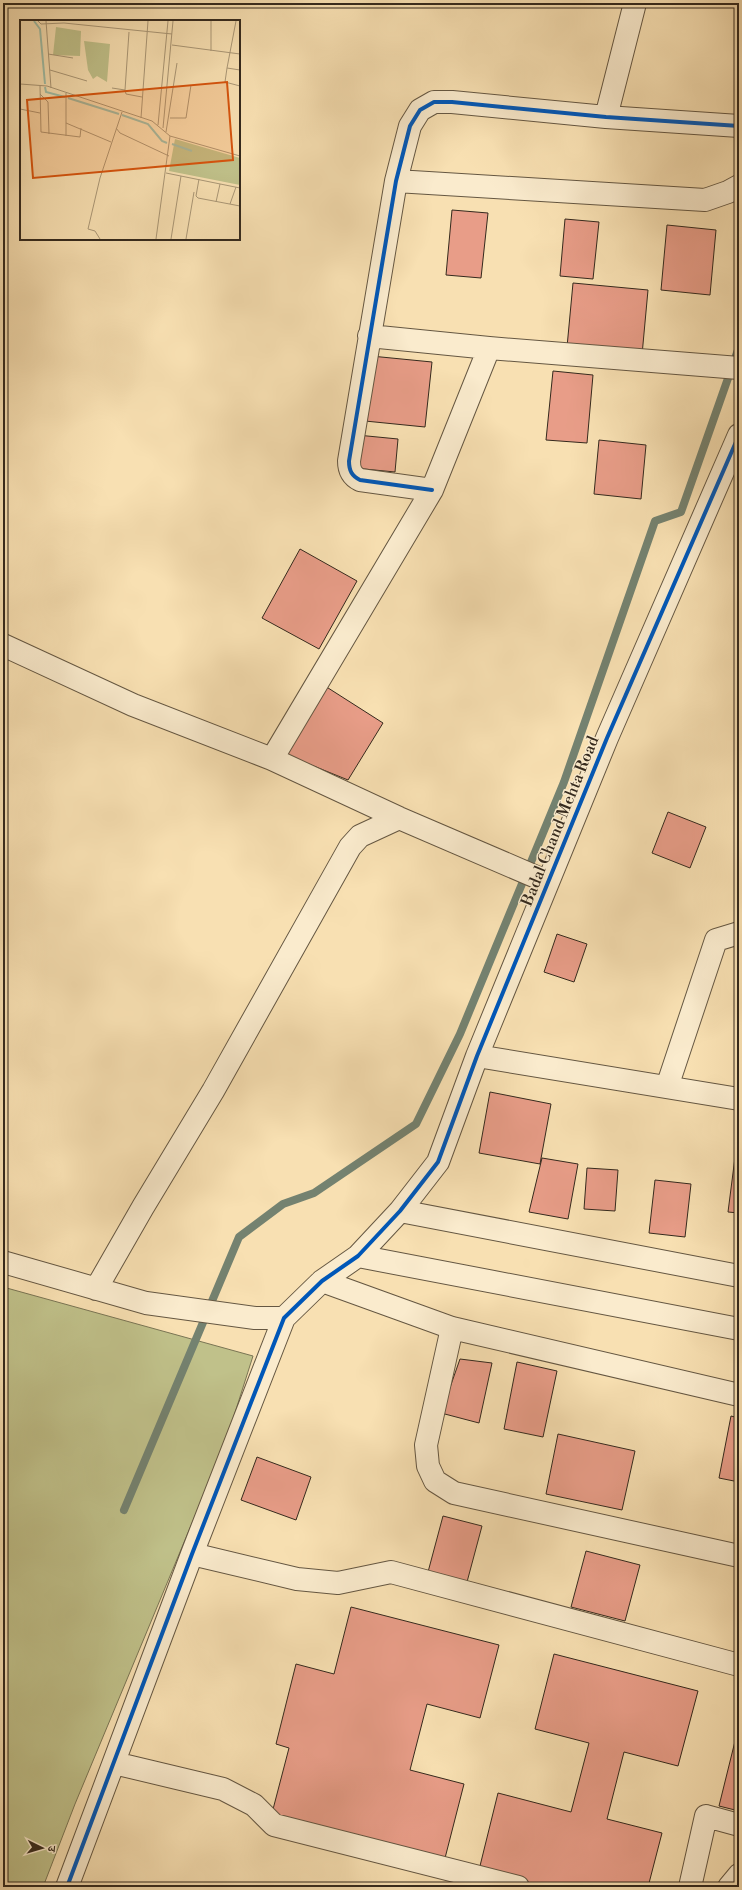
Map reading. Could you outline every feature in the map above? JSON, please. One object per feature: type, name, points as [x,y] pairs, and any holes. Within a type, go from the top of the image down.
[{"type":"street","points":[[606,117],[636,3]]},
{"type":"street","points":[[432,490],[360,480],[349,470],[349,461],[369,336],[396,181],[410,126],[420,110],[434,102],[452,102],[606,117],[739,126]]},
{"type":"street","points":[[396,181],[705,200],[728,192],[739,186]]},
{"type":"street","points":[[369,336],[489,348],[732,367]]},
{"type":"street","points":[[272,759],[432,490],[489,348]]},
{"type":"street","name":"Badal Chand Mehta Road","points":[[284,1318],[322,1281],[358,1256],[400,1212],[438,1162],[540,878],[607,738],[739,435]]},
{"type":"street","points":[[3,645],[133,705],[272,759],[399,818],[540,878]]},
{"type":"street","points":[[96,1289],[142,1207],[213,1091],[350,846],[360,836],[399,818]]},
{"type":"street","points":[[667,1088],[716,940],[739,933]]},
{"type":"street","points":[[477,1056],[739,1100]]},
{"type":"street","points":[[400,1212],[739,1276]]},
{"type":"street","points":[[358,1256],[739,1329]]},
{"type":"street","points":[[3,1262],[146,1303],[255,1318],[284,1318],[192,1554],[67,1887]]},
{"type":"street","points":[[322,1281],[452,1328],[739,1395]]},
{"type":"street","points":[[452,1328],[426,1445],[428,1466],[435,1481],[454,1494],[739,1556]]},
{"type":"street","points":[[192,1554],[297,1579],[338,1583],[391,1572],[739,1665]]},
{"type":"street","points":[[114,1763],[223,1790],[254,1805],[274,1825],[518,1887]]},
{"type":"street","points":[[690,1887],[706,1816],[739,1825]]},
{"type":"street","points":[[729,1887],[739,1874]]},
{"type":"green space","points":[[3,1287],[253,1356],[225,1444],[75,1804],[43,1887],[3,1887]]},
{"type":"building","points":[[452,210],[488,213],[481,278],[446,275]]},
{"type":"building","points":[[565,219],[599,222],[593,279],[560,276]]},
{"type":"building","points":[[667,225],[716,230],[710,295],[661,290]]},
{"type":"building","points":[[573,283],[648,290],[642,355],[567,347]]},
{"type":"building","points":[[371,356],[432,362],[425,427],[365,421]]},
{"type":"building","points":[[553,371],[593,375],[587,443],[546,440]]},
{"type":"building","points":[[357,435],[398,439],[395,472],[354,468]]},
{"type":"building","points":[[599,440],[646,445],[641,499],[594,494]]},
{"type":"building","points":[[300,549],[357,581],[319,649],[262,618]]},
{"type":"building","points":[[325,686],[383,723],[348,780],[284,754]]},
{"type":"building","points":[[668,812],[706,827],[690,868],[652,853]]},
{"type":"building","points":[[557,934],[587,944],[574,982],[544,972]]},
{"type":"building","points":[[739,1047],[739,1084],[735,1083]]},
{"type":"building","points":[[490,1092],[551,1104],[540,1164],[479,1153]]},
{"type":"building","points":[[739,1126],[739,1213],[728,1212]]},
{"type":"building","points":[[542,1158],[578,1164],[568,1219],[529,1212]]},
{"type":"building","points":[[587,1168],[618,1170],[615,1211],[584,1209]]},
{"type":"building","points":[[655,1180],[691,1184],[685,1237],[649,1233]]},
{"type":"building","points":[[460,1359],[492,1363],[479,1423],[441,1413]]},
{"type":"building","points":[[517,1362],[557,1371],[543,1437],[504,1429]]},
{"type":"building","points":[[731,1416],[739,1418],[739,1482],[719,1478]]},
{"type":"building","points":[[558,1434],[635,1451],[622,1510],[546,1494]]},
{"type":"building","points":[[257,1457],[311,1477],[296,1520],[241,1500]]},
{"type":"building","points":[[443,1516],[482,1526],[467,1582],[428,1572]]},
{"type":"building","points":[[586,1551],[640,1565],[625,1621],[571,1607]]},
{"type":"building","points":[[351,1607],[499,1645],[480,1718],[427,1704],[410,1770],[464,1784],[444,1862],[271,1817],[289,1748],[276,1744],[296,1664],[334,1674]]},
{"type":"building","points":[[554,1654],[698,1691],[678,1766],[624,1752],[607,1819],[662,1833],[648,1887],[546,1887],[479,1870],[498,1793],[571,1812],[589,1743],[535,1729]]},
{"type":"building","points":[[739,1725],[739,1811],[719,1806]]},
{"type":"waterway","points":[[124,1510],[239,1237],[283,1204],[314,1193],[416,1124],[460,1034],[564,782],[655,521],[681,512],[739,347]]},
{"type":"cycle path","points":[[432,490],[360,480],[352,473],[349,461],[396,181],[410,126],[420,110],[434,102],[452,102],[606,117],[739,126]]},
{"type":"cycle path","points":[[67,1887],[192,1554],[284,1318],[322,1281],[358,1256],[400,1211],[438,1162],[477,1056],[607,738],[739,435]]}]
